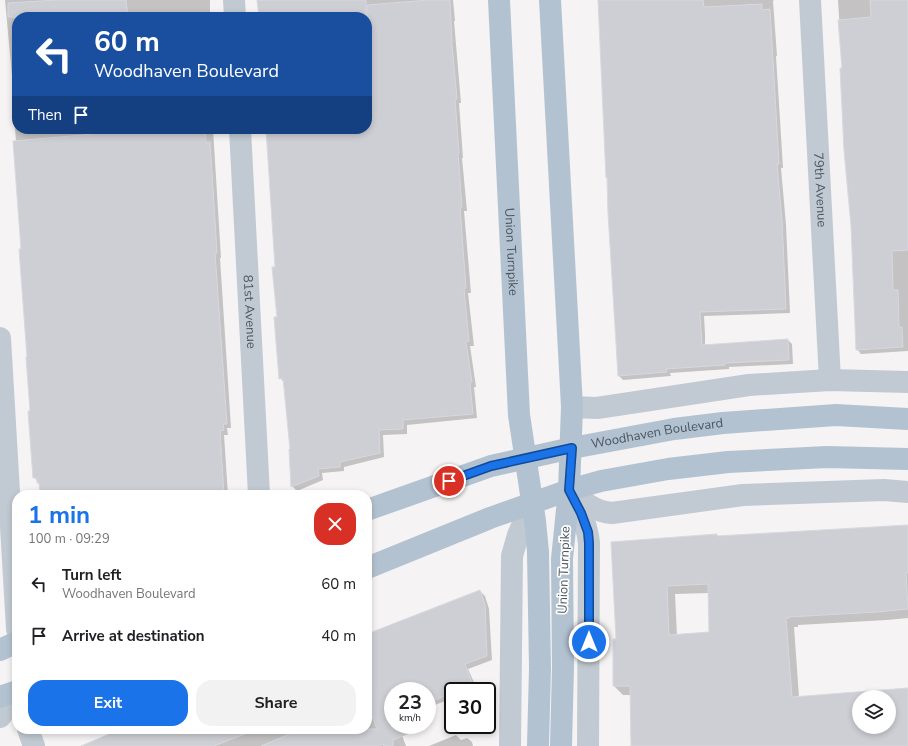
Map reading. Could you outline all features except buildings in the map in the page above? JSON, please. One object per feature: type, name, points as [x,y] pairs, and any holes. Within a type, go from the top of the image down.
[{"type":"main road","name":"Union Turnpike","points":[[499,0],[519,415],[538,552],[540,622],[538,746]]},
{"type":"main road","name":"Union Turnpike","points":[[550,0],[572,407],[572,448],[562,559],[563,667],[561,746]]},
{"type":"main road","name":"Woodhaven Boulevard","points":[[372,508],[491,466],[572,448],[674,429],[723,423],[836,415],[908,419]]},
{"type":"main road","points":[[372,566],[490,518],[569,490],[601,481],[668,469],[708,464],[827,457],[908,459]]},
{"type":"main road","points":[[0,650],[12,644]]},
{"type":"main road","points":[[0,697],[12,693]]},
{"type":"street","points":[[234,0],[234,12]]},
{"type":"street","name":"79th Avenue","points":[[810,0],[830,380]]},
{"type":"street","name":"81st Avenue","points":[[240,134],[259,490]]},
{"type":"street","points":[[0,338],[12,543]]},
{"type":"street","points":[[572,407],[597,408],[749,385],[830,380],[908,382]]},
{"type":"street","points":[[569,490],[593,508],[602,512],[612,513],[743,495],[884,490],[908,492]]},
{"type":"street","name":"Union Turnpike","points":[[569,490],[581,513],[588,532],[589,543],[588,746]]},
{"type":"street","points":[[510,746],[512,556],[518,535],[532,503]]},
{"type":"street","points":[[0,717],[12,702]]},
{"type":"street","points":[[30,734],[34,746]]},
{"type":"route","points":[[449,481],[491,466],[572,448],[569,490],[585,523],[589,543],[589,642]]}]
